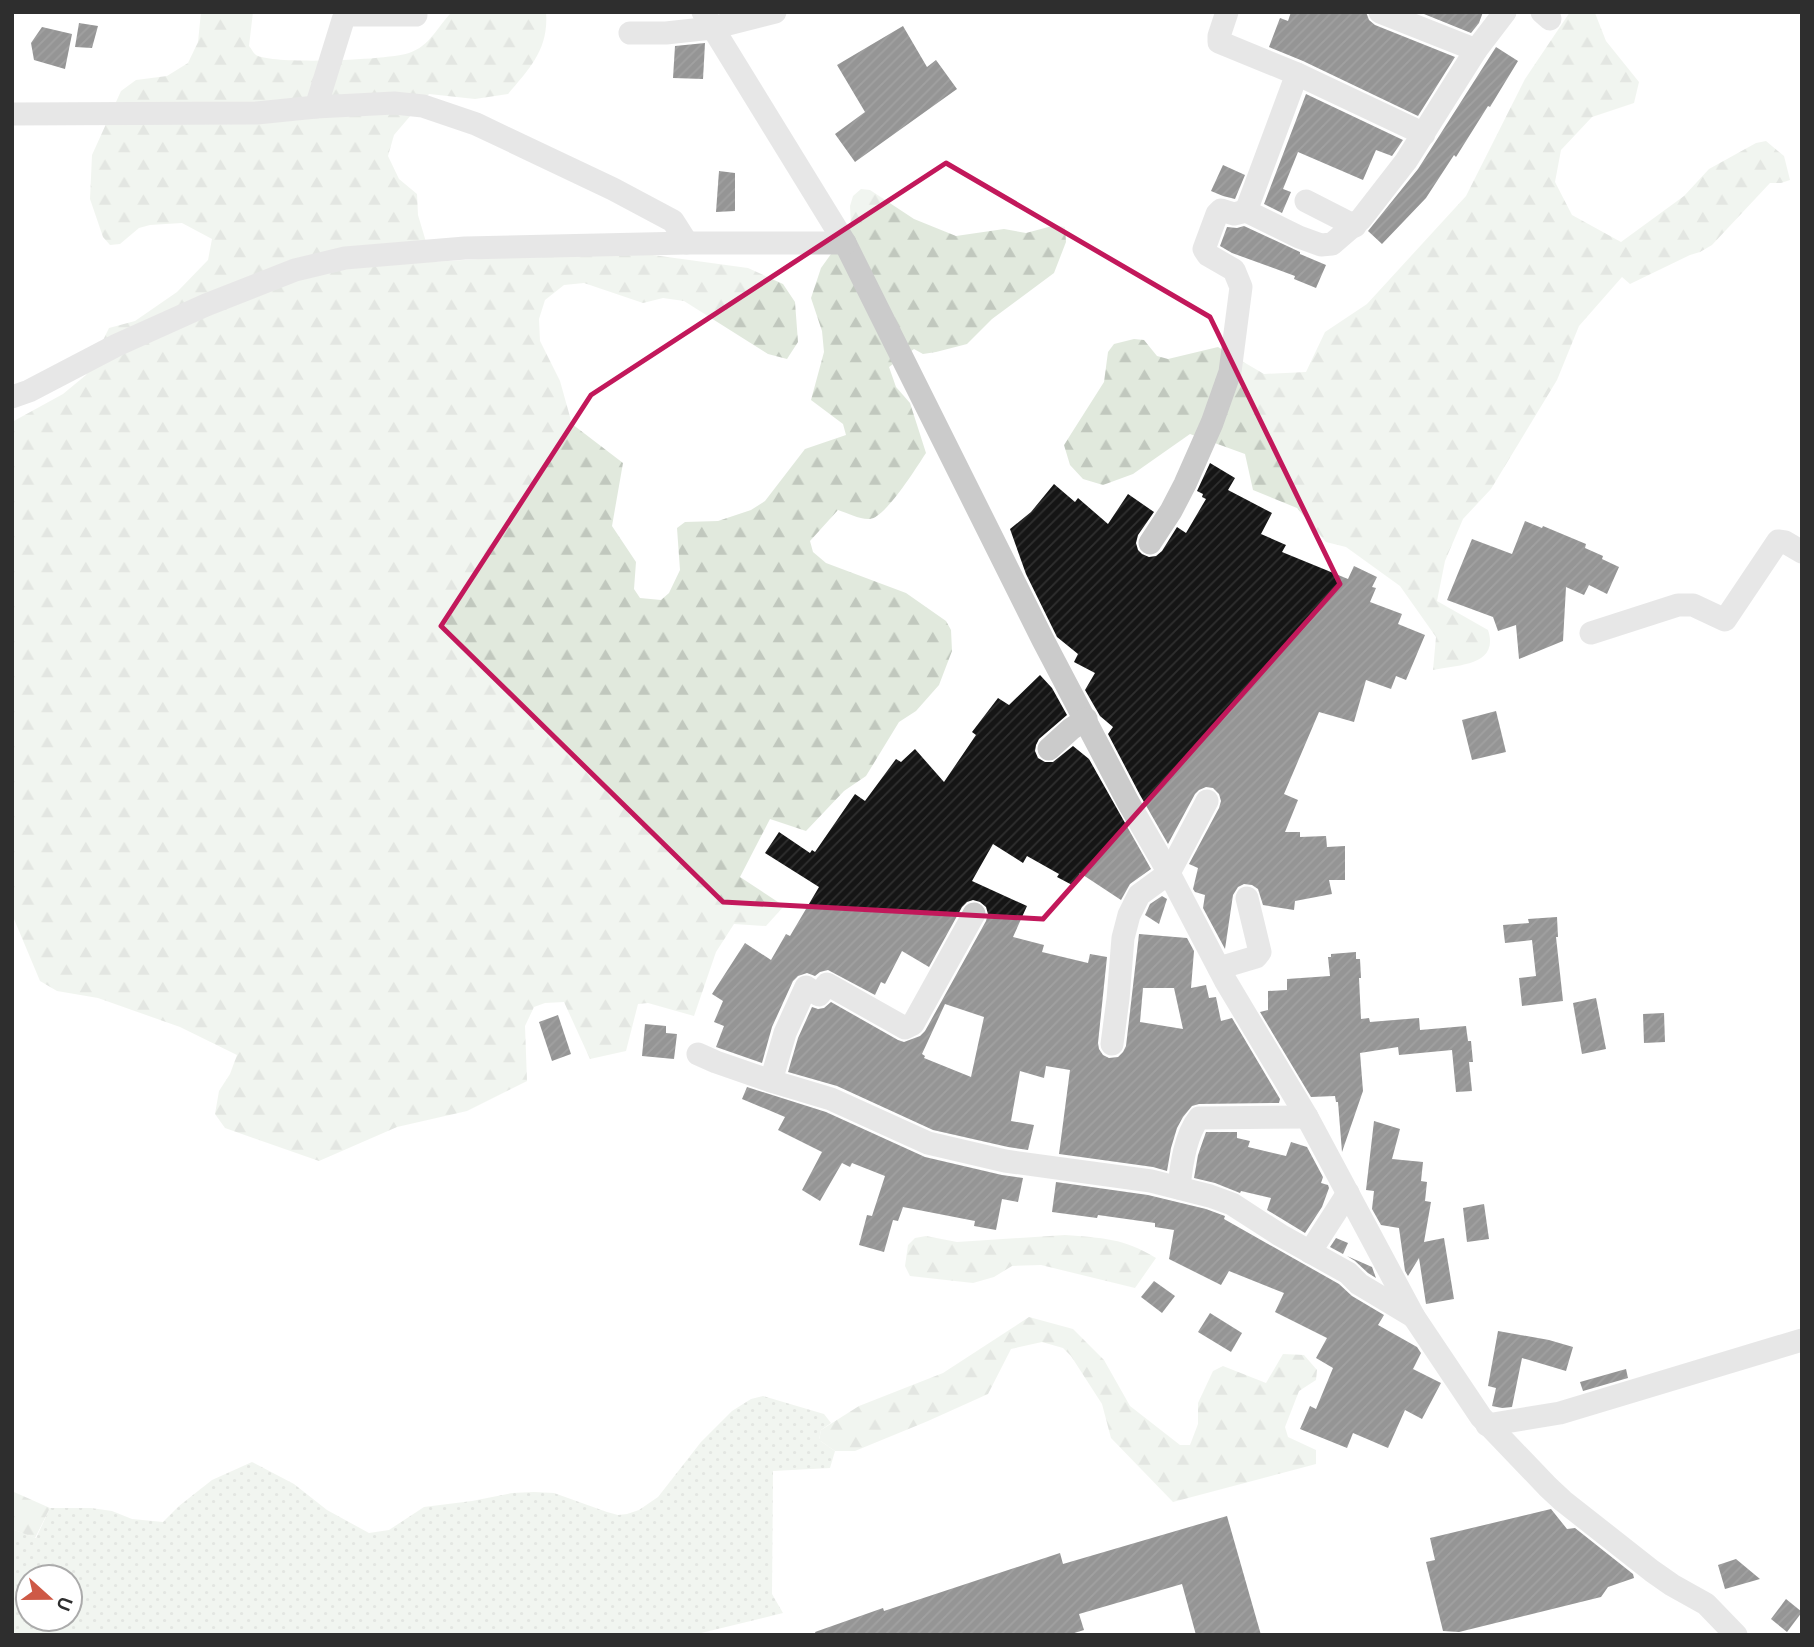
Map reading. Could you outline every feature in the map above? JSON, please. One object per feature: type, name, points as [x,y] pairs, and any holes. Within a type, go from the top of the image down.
[{"type":"street","points":[[630,33],[666,33],[708,20],[775,12]]},
{"type":"street","points":[[1227,12],[1219,42],[1297,74],[1424,134]]},
{"type":"street","points":[[1380,12],[1476,50]]},
{"type":"street","points":[[1150,543],[1185,484],[1212,423],[1230,372],[1241,287],[1234,270],[1208,255],[1204,249],[1217,214],[1221,210],[1234,214],[1246,211],[1299,237],[1321,245],[1332,244],[1354,226],[1406,161],[1476,50],[1504,12]]},
{"type":"street","points":[[316,107],[345,15],[416,15]]},
{"type":"street","points":[[708,20],[845,243],[1037,628],[1128,802],[1219,968],[1307,1117],[1414,1317],[1487,1425],[1563,1501],[1652,1571],[1706,1604],[1736,1635]]},
{"type":"street","points":[[1246,211],[1297,74]]},
{"type":"street","points":[[12,114],[257,113],[394,103],[423,106],[476,124],[613,189],[673,221],[687,243]]},
{"type":"street","points":[[1306,201],[1354,226]]},
{"type":"street","points":[[12,397],[206,305],[295,270],[345,258],[465,248],[845,243]]},
{"type":"street","points":[[1591,633],[1678,605],[1693,605],[1725,620],[1778,541],[1802,552]]},
{"type":"street","points":[[1049,749],[1086,719]]},
{"type":"street","points":[[1112,1044],[1123,938],[1129,915],[1139,895],[1169,873],[1208,801]]},
{"type":"street","points":[[1219,968],[1256,957],[1260,952],[1247,898]]},
{"type":"street","points":[[771,1081],[785,1033],[806,987],[819,995],[827,984],[905,1028],[909,1027],[974,914]]},
{"type":"street","points":[[698,1054],[771,1081],[831,1099],[928,1143],[1005,1161],[1151,1181],[1232,1204],[1348,1273],[1359,1284],[1414,1317]]},
{"type":"street","points":[[1179,1188],[1181,1167],[1193,1126],[1199,1118],[1307,1117]]},
{"type":"street","points":[[1310,1252],[1348,1193]]},
{"type":"street","points":[[1487,1425],[1560,1413],[1802,1340]]},
{"type":"highlighted area","points":[[946,163],[1210,317],[1340,584],[1043,919],[723,902],[441,626],[591,395]]},
{"type":"green space","points":[[201,12],[253,12],[249,46],[255,54],[266,58],[306,61],[379,58],[409,53],[428,41],[452,12],[546,12],[541,47],[508,94],[475,99],[429,94],[394,135],[388,156],[399,179],[417,194],[418,215],[432,262],[616,250],[748,268],[783,284],[795,302],[798,342],[787,359],[768,354],[684,301],[663,298],[643,303],[584,283],[564,285],[545,300],[539,319],[540,341],[560,381],[572,424],[623,463],[612,526],[636,562],[634,589],[640,598],[661,600],[669,593],[680,570],[677,528],[685,522],[718,521],[751,510],[765,501],[805,449],[846,435],[843,424],[811,400],[824,352],[822,331],[811,298],[821,268],[851,226],[850,206],[853,196],[861,189],[870,190],[914,219],[956,236],[1004,229],[1026,233],[1056,225],[1065,227],[1066,242],[1054,273],[992,319],[967,344],[923,354],[914,349],[889,367],[896,387],[910,403],[926,453],[900,491],[877,516],[862,518],[838,510],[810,541],[813,552],[826,563],[906,593],[946,621],[951,630],[952,651],[939,685],[916,711],[899,722],[866,776],[844,791],[806,831],[770,819],[740,877],[784,906],[766,926],[734,924],[716,952],[694,1016],[648,1003],[638,1004],[626,1051],[590,1059],[564,1002],[545,1003],[534,1007],[525,1026],[527,1081],[467,1111],[397,1127],[319,1161],[225,1128],[215,1114],[219,1091],[230,1074],[237,1055],[180,1027],[98,998],[57,991],[40,981],[12,910],[12,422],[63,394],[86,375],[109,328],[135,321],[177,292],[208,260],[212,239],[182,223],[139,228],[120,244],[110,245],[103,237],[90,199],[92,155],[121,91],[136,80],[167,76],[188,63],[198,42]]},
{"type":"green space","points":[[1570,12],[1595,13],[1606,41],[1639,82],[1634,103],[1592,117],[1561,150],[1555,182],[1572,215],[1621,242],[1684,196],[1709,169],[1756,143],[1766,141],[1784,156],[1790,180],[1770,183],[1712,245],[1700,252],[1630,284],[1622,277],[1579,326],[1557,380],[1491,489],[1463,519],[1445,561],[1437,601],[1488,630],[1488,651],[1482,657],[1464,665],[1433,670],[1436,637],[1400,586],[1346,547],[1326,542],[1297,508],[1253,490],[1245,454],[1190,434],[1133,474],[1103,485],[1083,479],[1070,465],[1064,445],[1104,382],[1108,352],[1114,344],[1134,339],[1144,340],[1157,356],[1168,359],[1218,347],[1264,374],[1306,372],[1325,332],[1367,304],[1466,196],[1525,79]]},
{"type":"green space","points":[[1065,1235],[1123,1243],[1156,1258],[1135,1288],[1041,1265],[1012,1266],[994,1277],[973,1283],[910,1276],[905,1266],[908,1245],[915,1238],[926,1236],[957,1242]]},
{"type":"green space","points":[[1029,1317],[1073,1329],[1104,1360],[1130,1406],[1180,1445],[1190,1445],[1198,1424],[1198,1403],[1213,1371],[1223,1366],[1266,1383],[1283,1354],[1304,1355],[1317,1370],[1316,1380],[1299,1391],[1285,1427],[1288,1437],[1316,1450],[1316,1464],[1173,1502],[1111,1438],[1102,1404],[1071,1356],[1063,1348],[1042,1342],[1011,1349],[988,1394],[928,1421],[855,1451],[835,1451],[819,1440],[821,1430],[859,1406],[943,1373]]},
{"type":"green space","points":[[763,1396],[824,1414],[831,1423],[821,1430],[819,1440],[835,1451],[830,1468],[773,1471],[772,1594],[783,1613],[693,1635],[12,1635],[12,1529],[36,1538],[50,1508],[91,1508],[112,1511],[132,1519],[163,1522],[212,1480],[252,1462],[294,1484],[327,1510],[369,1533],[389,1530],[424,1507],[512,1493],[554,1493],[607,1512],[627,1514],[639,1510],[658,1497],[701,1442],[732,1411],[751,1399]]},
{"type":"green space","points":[[12,1490],[50,1508],[35,1538],[12,1529]]},
{"type":"building","points":[[1291,12],[1366,12],[1375,25],[1455,57],[1418,116],[1269,47],[1280,18],[1288,21]]},
{"type":"building","points":[[1419,12],[1483,12],[1471,33]]},
{"type":"building","points":[[79,23],[98,26],[92,48],[75,47]]},
{"type":"building","points":[[903,26],[927,67],[936,60],[957,89],[855,162],[835,134],[865,112],[837,65]]},
{"type":"building","points":[[42,27],[72,34],[65,69],[34,60],[31,43]]},
{"type":"building","points":[[705,43],[703,79],[673,78],[675,46]]},
{"type":"building","points":[[1496,47],[1518,61],[1490,107],[1488,106],[1426,198],[1382,244],[1368,231],[1418,169]]},
{"type":"building","points":[[1306,94],[1403,140],[1392,156],[1376,150],[1363,180],[1298,152],[1283,189],[1291,192],[1282,213],[1264,204]]},
{"type":"building","points":[[1223,165],[1245,175],[1235,199],[1211,191]]},
{"type":"building","points":[[719,171],[735,173],[735,211],[716,212]]},
{"type":"building","points":[[1244,226],[1326,265],[1316,288],[1294,279],[1295,276],[1220,246],[1227,227]]},
{"type":"building","points":[[1210,463],[1235,478],[1228,490],[1272,513],[1261,534],[1286,545],[1282,552],[1348,579],[1354,566],[1377,577],[1372,587],[1376,588],[1370,602],[1402,614],[1398,624],[1425,635],[1406,680],[1396,676],[1391,689],[1366,680],[1354,722],[1319,712],[1284,794],[1298,800],[1285,832],[1300,832],[1300,837],[1326,836],[1327,847],[1345,846],[1345,880],[1329,880],[1332,894],[1295,901],[1294,910],[1263,905],[1258,889],[1252,885],[1244,884],[1238,887],[1233,895],[1225,949],[1203,908],[1205,895],[1193,889],[1198,868],[1189,864],[1219,808],[1219,794],[1213,788],[1199,790],[1168,844],[1108,734],[1113,727],[1100,716],[1085,690],[1095,673],[1074,662],[1078,654],[1057,637],[1026,574],[1010,529],[1031,512],[1054,484],[1075,502],[1078,498],[1108,524],[1128,494],[1154,512],[1138,535],[1136,543],[1142,554],[1156,556],[1177,527],[1186,533],[1206,499],[1197,491]]},
{"type":"building","points":[[1525,521],[1586,544],[1585,548],[1619,567],[1607,594],[1589,585],[1584,595],[1566,587],[1563,641],[1519,659],[1516,625],[1498,631],[1493,617],[1447,600],[1472,539],[1512,554]]},
{"type":"building","points":[[1040,675],[1052,688],[1067,715],[1039,739],[1035,751],[1038,758],[1053,762],[1073,746],[1089,759],[1151,869],[1130,884],[1121,900],[1080,873],[1074,886],[1027,856],[1023,863],[993,844],[972,881],[1027,906],[1013,937],[1044,945],[1042,952],[1088,963],[1090,954],[1107,957],[1098,1043],[1103,1055],[1109,1058],[1118,1057],[1126,1046],[1139,934],[1187,938],[1194,951],[1191,988],[1206,985],[1209,998],[1216,997],[1221,1021],[1232,1018],[1280,1099],[1279,1103],[1192,1106],[1177,1128],[1167,1171],[1059,1154],[1070,1070],[1046,1066],[1044,1078],[1020,1071],[1011,1121],[1034,1125],[1028,1150],[933,1130],[837,1086],[788,1072],[798,1038],[812,1007],[824,1008],[831,1002],[904,1042],[920,1036],[986,921],[986,907],[973,900],[962,907],[929,967],[902,951],[885,984],[881,982],[875,995],[828,970],[815,976],[807,973],[798,976],[793,981],[772,1027],[762,1063],[716,1047],[724,1026],[714,1022],[723,1001],[712,994],[745,943],[771,960],[786,934],[790,936],[819,887],[765,853],[779,832],[810,853],[812,850],[815,852],[855,794],[865,801],[896,759],[901,762],[915,749],[944,782],[976,735],[972,732],[998,698],[1009,705]],"holes":[[[1143,988],[1174,988],[1183,1029],[1140,1022]],[[945,1004],[984,1017],[971,1077],[924,1058],[922,1054]]]},
{"type":"building","points":[[1496,711],[1506,752],[1472,760],[1462,720]]},
{"type":"building","points":[[1162,896],[1167,899],[1159,924],[1145,915],[1150,904]]},
{"type":"building","points":[[1557,917],[1556,937],[1563,1001],[1522,1006],[1519,978],[1536,976],[1532,940],[1505,943],[1503,925],[1529,923],[1528,919]]},
{"type":"building","points":[[1356,952],[1356,959],[1360,959],[1361,1019],[1369,1018],[1370,1022],[1419,1018],[1420,1030],[1466,1026],[1473,1062],[1469,1062],[1472,1091],[1456,1092],[1452,1050],[1399,1055],[1398,1047],[1360,1053],[1363,1091],[1342,1152],[1338,1102],[1335,1096],[1311,1097],[1260,1012],[1268,1010],[1268,991],[1287,990],[1287,979],[1330,976],[1328,957],[1331,957],[1331,954]]},
{"type":"building","points":[[1596,998],[1606,1049],[1582,1054],[1573,1003]]},
{"type":"building","points":[[1664,1013],[1665,1042],[1644,1043],[1643,1014]]},
{"type":"building","points":[[558,1015],[571,1054],[552,1061],[539,1022]]},
{"type":"building","points":[[645,1024],[666,1026],[666,1033],[677,1034],[674,1059],[642,1056]]},
{"type":"building","points":[[747,1087],[826,1112],[925,1157],[1023,1178],[1018,1202],[1002,1199],[996,1230],[974,1226],[975,1221],[903,1207],[898,1221],[893,1220],[884,1252],[859,1245],[867,1215],[872,1216],[885,1176],[852,1163],[850,1167],[842,1163],[820,1201],[802,1190],[822,1152],[778,1130],[785,1117],[742,1099]]},
{"type":"building","points":[[1374,1121],[1400,1129],[1392,1159],[1423,1162],[1421,1181],[1427,1182],[1425,1201],[1431,1202],[1424,1242],[1444,1238],[1454,1299],[1426,1304],[1419,1258],[1408,1276],[1399,1228],[1381,1225],[1372,1209],[1374,1191],[1366,1190]]},
{"type":"building","points":[[1206,1132],[1237,1132],[1237,1138],[1250,1141],[1248,1147],[1286,1156],[1291,1142],[1307,1147],[1323,1177],[1321,1183],[1329,1188],[1322,1207],[1305,1233],[1267,1210],[1271,1198],[1241,1191],[1240,1193],[1194,1178]]},
{"type":"building","points":[[1056,1182],[1148,1195],[1206,1209],[1225,1216],[1224,1219],[1339,1284],[1352,1296],[1384,1315],[1378,1325],[1417,1347],[1421,1353],[1413,1369],[1441,1383],[1422,1419],[1405,1410],[1388,1448],[1353,1433],[1347,1448],[1300,1429],[1310,1406],[1316,1409],[1333,1368],[1316,1358],[1327,1338],[1275,1312],[1284,1293],[1229,1271],[1221,1285],[1169,1259],[1174,1230],[1155,1227],[1155,1223],[1052,1212]]},
{"type":"building","points":[[1484,1204],[1489,1239],[1467,1242],[1463,1208]]},
{"type":"building","points":[[1336,1238],[1348,1243],[1343,1254],[1330,1247]]},
{"type":"building","points":[[1347,1256],[1372,1267],[1376,1278],[1355,1261]]},
{"type":"building","points":[[1154,1281],[1175,1296],[1162,1313],[1141,1297]]},
{"type":"building","points":[[1210,1313],[1242,1333],[1231,1352],[1198,1332]]},
{"type":"building","points":[[1498,1331],[1573,1347],[1566,1371],[1522,1358],[1512,1407],[1492,1406],[1496,1388],[1488,1386]]},
{"type":"building","points":[[1626,1369],[1628,1378],[1583,1391],[1580,1382]]},
{"type":"building","points":[[1551,1509],[1567,1529],[1575,1528],[1633,1574],[1634,1578],[1608,1587],[1601,1597],[1459,1632],[1443,1631],[1426,1562],[1435,1560],[1430,1538]]},
{"type":"building","points":[[1227,1516],[1261,1635],[1196,1635],[1182,1584],[1079,1614],[1084,1630],[1068,1635],[816,1635],[815,1632],[1060,1553],[1063,1564]]},
{"type":"building","points":[[1736,1559],[1760,1579],[1725,1589],[1718,1565]]},
{"type":"building","points":[[1786,1599],[1802,1612],[1787,1632],[1771,1619]]}]
